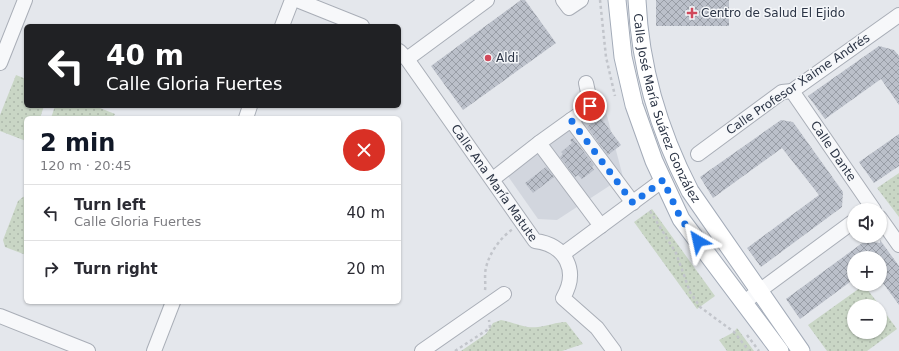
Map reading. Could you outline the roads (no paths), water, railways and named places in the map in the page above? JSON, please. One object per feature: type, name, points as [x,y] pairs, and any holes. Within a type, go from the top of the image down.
[{"type":"main road","name":"Calle José María Suárez González","points":[[617,0],[623,57],[634,105],[642,130],[681,219],[780,351]]},
{"type":"main road","name":"Calle José María Suárez González","points":[[637,0],[646,69],[658,116],[678,166],[690,190],[755,294],[801,351]]},
{"type":"main road","points":[[706,252],[724,259],[755,294],[776,332],[780,351]]},
{"type":"street","points":[[0,63],[25,0]]},
{"type":"street","points":[[283,24],[292,0]]},
{"type":"street","points":[[297,0],[357,24]]},
{"type":"street","points":[[403,55],[486,0]]},
{"type":"street","points":[[563,0],[569,8],[581,0]]},
{"type":"street","name":"Calle Profesor Xaime Andrés","points":[[698,154],[782,92],[792,91],[898,19]]},
{"type":"street","name":"Calle Ana María Matute","points":[[403,55],[493,179],[535,241],[554,246],[563,254]]},
{"type":"street","points":[[493,179],[590,106],[586,82]]},
{"type":"street","name":"Calle Dante","points":[[792,91],[869,203]]},
{"type":"street","points":[[571,120],[633,203]]},
{"type":"street","points":[[540,143],[601,226]]},
{"type":"street","points":[[614,351],[596,328],[563,298],[568,287],[570,273],[563,254],[663,180]]},
{"type":"street","points":[[755,294],[847,226]]},
{"type":"street","name":"Calle Dante","points":[[887,229],[899,245]]},
{"type":"street","points":[[422,351],[504,294]]},
{"type":"street","points":[[154,351],[172,304]]},
{"type":"street","points":[[0,316],[88,351]]},
{"type":"place","name":"Centro de Salud El Ejido","points":[[692,13]]},
{"type":"place","name":"Aldi","points":[[488,58]]}]
